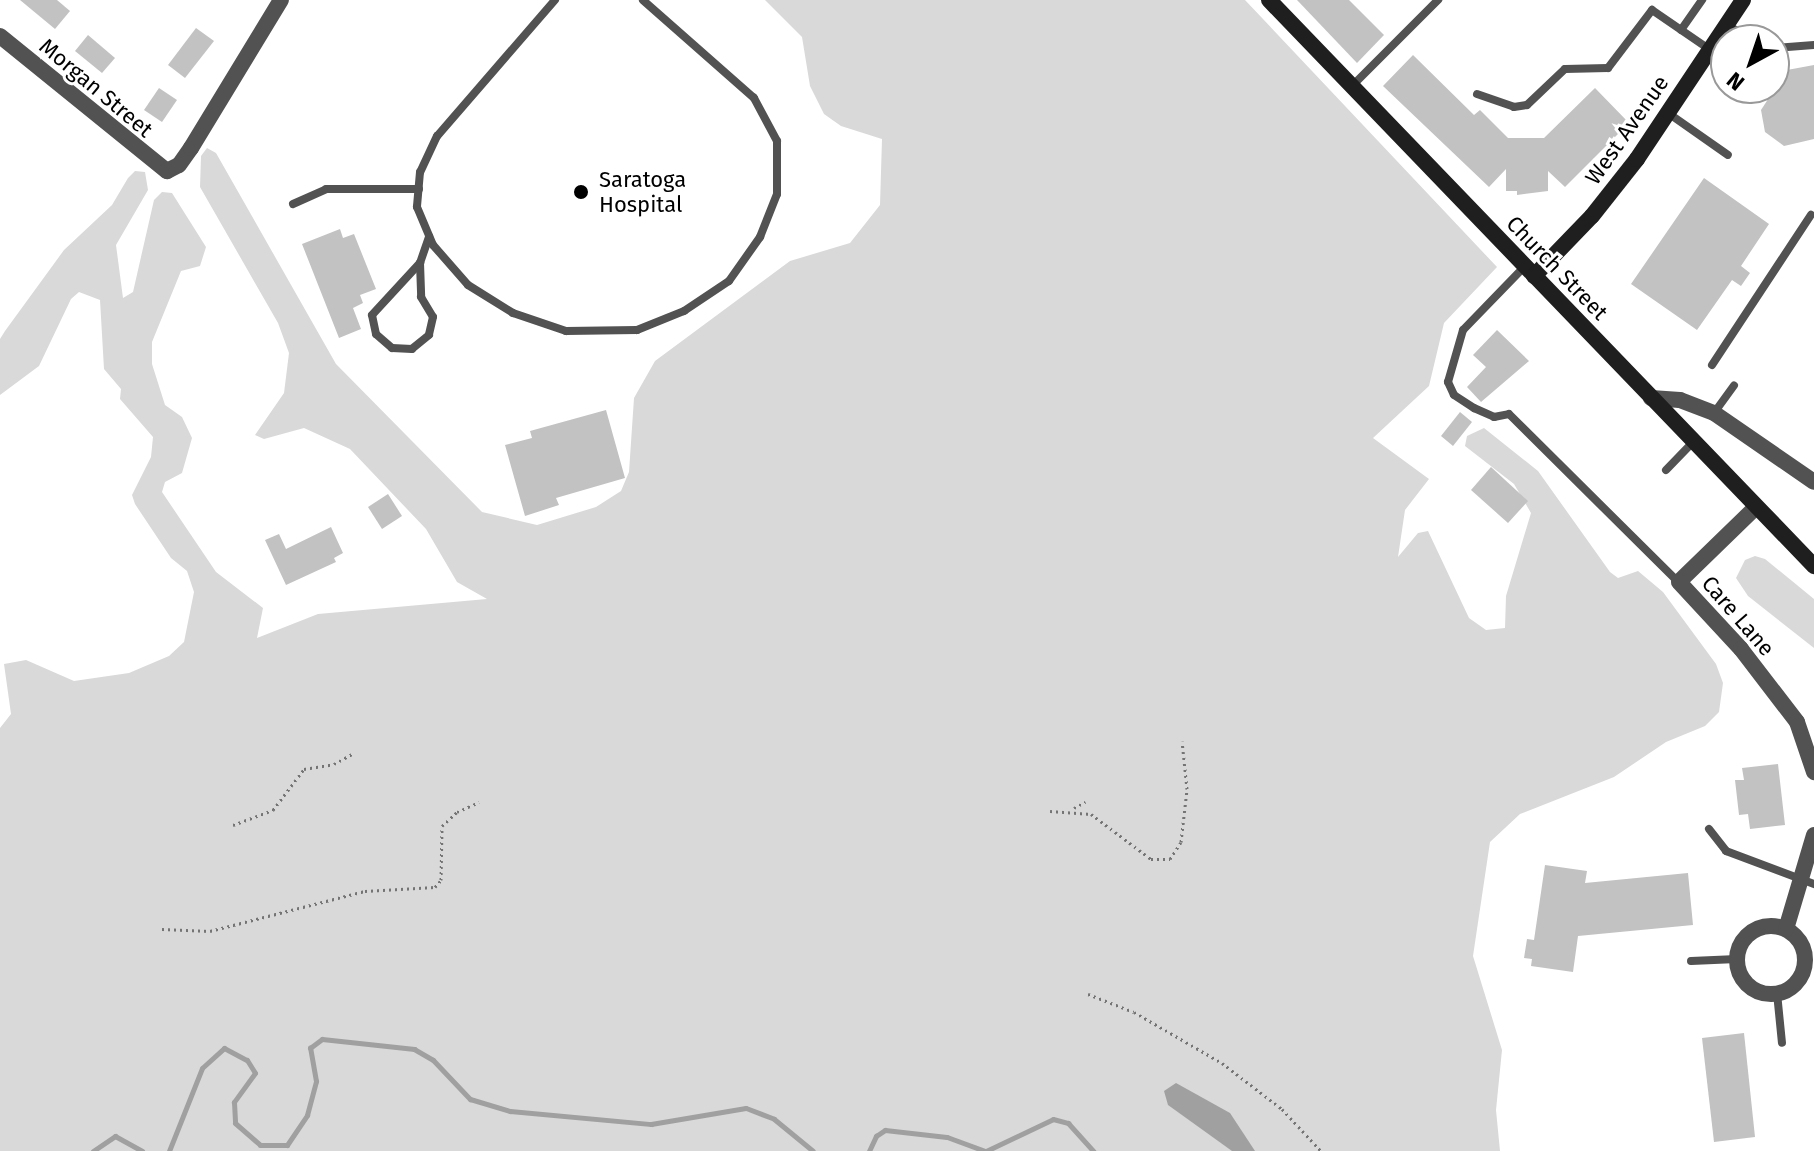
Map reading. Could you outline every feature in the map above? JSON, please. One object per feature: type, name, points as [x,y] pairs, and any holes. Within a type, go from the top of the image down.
[{"type":"main road","name":"Church Street","points":[[1269,0],[1814,566]]},
{"type":"main road","name":"West Avenue","points":[[1727,24],[1743,0]]},
{"type":"main road","name":"West Avenue","points":[[1529,271],[1592,216],[1709,49]]},
{"type":"street","name":"Morgan Street","points":[[0,36],[167,171],[179,165],[191,148],[281,0]]},
{"type":"street","points":[[1651,398],[1680,400],[1714,413],[1814,482]]},
{"type":"street","name":"Care Lane","points":[[1756,507],[1679,582],[1741,649],[1797,722],[1814,772]]},
{"type":"street","points":[[1786,929],[1808,882],[1814,835]]},
{"type":"street","points":[[1786,929],[1801,944],[1805,964],[1796,983],[1777,993],[1749,985],[1737,959],[1753,931],[1786,929]]},
{"type":"lane","points":[[555,0],[437,136],[420,172],[417,207],[430,236],[468,285],[513,313],[566,331],[637,330],[684,311],[729,281],[760,237],[777,194],[777,141],[754,98],[643,0]]},
{"type":"lane","points":[[1352,87],[1438,0]]},
{"type":"lane","points":[[1681,30],[1702,0]]},
{"type":"lane","points":[[1477,94],[1514,107],[1527,105],[1565,69],[1608,68],[1652,10],[1709,49]]},
{"type":"lane","points":[[1790,47],[1814,45]]},
{"type":"lane","points":[[1667,113],[1728,155]]},
{"type":"lane","points":[[293,204],[326,189],[419,189]]},
{"type":"lane","points":[[1712,365],[1811,215]]},
{"type":"lane","points":[[420,263],[372,315],[376,334],[392,348],[412,349],[429,335],[433,317],[421,297],[420,263],[430,236]]},
{"type":"lane","points":[[1529,271],[1463,330],[1448,382],[1454,395],[1494,417],[1509,414],[1679,582]]},
{"type":"lane","points":[[1714,413],[1734,385]]},
{"type":"lane","points":[[1666,470],[1693,442]]},
{"type":"lane","points":[[1709,829],[1726,851],[1808,882]]},
{"type":"lane","points":[[1691,961],[1737,959]]},
{"type":"lane","points":[[1777,993],[1782,1043]]},
{"type":"path","points":[[1072,809],[1112,826],[1151,859],[1170,859],[1181,842],[1187,789],[1182,741]]},
{"type":"path","points":[[233,825],[273,810],[304,769],[334,764],[352,754]]},
{"type":"path","points":[[162,929],[210,931],[365,891],[435,887],[441,880],[442,826],[457,812],[479,802]]},
{"type":"path","points":[[1050,811],[1072,809],[1085,802]]},
{"type":"path","points":[[1088,994],[1134,1012],[1222,1063],[1282,1109],[1321,1151]]},
{"type":"shaded area","points":[[765,0],[1245,0],[1497,267],[1444,323],[1429,386],[1373,438],[1429,479],[1405,510],[1398,557],[1418,533],[1428,531],[1469,618],[1486,630],[1505,628],[1506,596],[1531,513],[1514,484],[1465,446],[1467,436],[1484,428],[1538,471],[1610,572],[1618,578],[1638,571],[1663,592],[1716,664],[1723,683],[1719,712],[1705,726],[1666,742],[1614,777],[1520,814],[1490,842],[1473,956],[1502,1050],[1496,1110],[1500,1151],[0,1151],[0,728],[11,714],[4,664],[26,660],[74,681],[129,673],[169,656],[184,642],[194,592],[187,571],[171,558],[132,495],[151,457],[153,437],[120,399],[121,389],[104,369],[100,300],[79,292],[71,299],[39,366],[0,395],[0,339],[5,331],[64,250],[112,205],[135,171],[145,172],[148,190],[116,245],[123,298],[133,292],[154,200],[162,192],[172,193],[206,247],[200,266],[181,271],[152,342],[152,364],[165,405],[182,417],[192,438],[182,473],[165,482],[162,492],[216,572],[263,608],[257,638],[318,614],[487,599],[457,582],[426,529],[350,449],[304,428],[264,439],[255,435],[284,393],[289,353],[278,323],[200,187],[201,156],[207,148],[216,153],[336,364],[482,512],[537,525],[596,507],[621,491],[629,472],[634,398],[655,361],[790,261],[850,243],[880,205],[882,139],[841,126],[824,114],[810,86],[802,37]]},
{"type":"shaded area","points":[[1755,556],[1765,559],[1814,599],[1814,648],[1748,596],[1736,578],[1745,560]]},
{"type":"shaded area","points":[[1176,1083],[1230,1113],[1255,1151],[1232,1151],[1168,1105],[1164,1091]]},
{"type":"building","points":[[20,0],[57,0],[70,11],[55,29]]},
{"type":"building","points":[[1297,0],[1349,0],[1384,35],[1357,63]]},
{"type":"building","points":[[196,28],[214,41],[185,78],[168,65]]},
{"type":"building","points":[[88,35],[115,58],[102,73],[75,51]]},
{"type":"building","points":[[1413,55],[1474,115],[1480,110],[1508,138],[1544,138],[1595,88],[1629,123],[1565,187],[1548,171],[1548,191],[1517,195],[1517,191],[1506,191],[1506,169],[1489,187],[1383,86]]},
{"type":"building","points":[[1814,65],[1814,139],[1784,146],[1765,132],[1761,110],[1765,104],[1790,104],[1790,69]]},
{"type":"building","points":[[159,88],[177,100],[162,122],[144,110]]},
{"type":"building","points":[[1704,178],[1769,224],[1741,266],[1750,273],[1741,286],[1732,280],[1697,330],[1631,284]]},
{"type":"building","points":[[340,229],[343,238],[354,234],[376,289],[360,295],[363,303],[353,308],[361,329],[339,338],[302,244]]},
{"type":"building","points":[[1497,330],[1529,361],[1481,402],[1467,387],[1486,367],[1473,355]]},
{"type":"building","points":[[606,410],[625,478],[556,498],[559,505],[525,516],[505,445],[532,438],[530,431]]},
{"type":"building","points":[[1460,412],[1472,422],[1453,446],[1441,436]]},
{"type":"building","points":[[1491,467],[1528,501],[1508,523],[1471,490]]},
{"type":"building","points":[[388,494],[402,516],[382,529],[368,507]]},
{"type":"building","points":[[331,527],[343,553],[334,558],[336,562],[286,585],[265,540],[279,534],[286,549]]},
{"type":"building","points":[[1778,764],[1785,825],[1750,829],[1748,814],[1739,815],[1735,780],[1744,780],[1742,768]]},
{"type":"building","points":[[1545,865],[1587,871],[1585,883],[1688,873],[1693,925],[1578,936],[1573,972],[1531,966],[1532,959],[1524,958],[1527,939],[1534,940]]},
{"type":"building","points":[[1744,1033],[1755,1137],[1714,1142],[1702,1038]]},
{"type":"waterway","points":[[169,1151],[202,1068],[224,1048],[247,1060],[255,1073],[234,1102],[235,1123],[260,1145],[287,1145],[307,1115],[316,1081],[310,1048],[322,1039],[414,1049],[433,1060],[470,1099],[510,1111],[651,1124],[746,1108],[774,1119],[813,1151]]},
{"type":"waterway","points":[[986,1151],[1053,1119],[1068,1123],[1093,1151]]},
{"type":"waterway","points":[[869,1151],[876,1136],[885,1130],[947,1137],[985,1151]]},
{"type":"waterway","points":[[93,1151],[115,1136],[142,1151]]},
{"type":"place","name":"Saratoga Hospital","points":[[581,192]]}]
